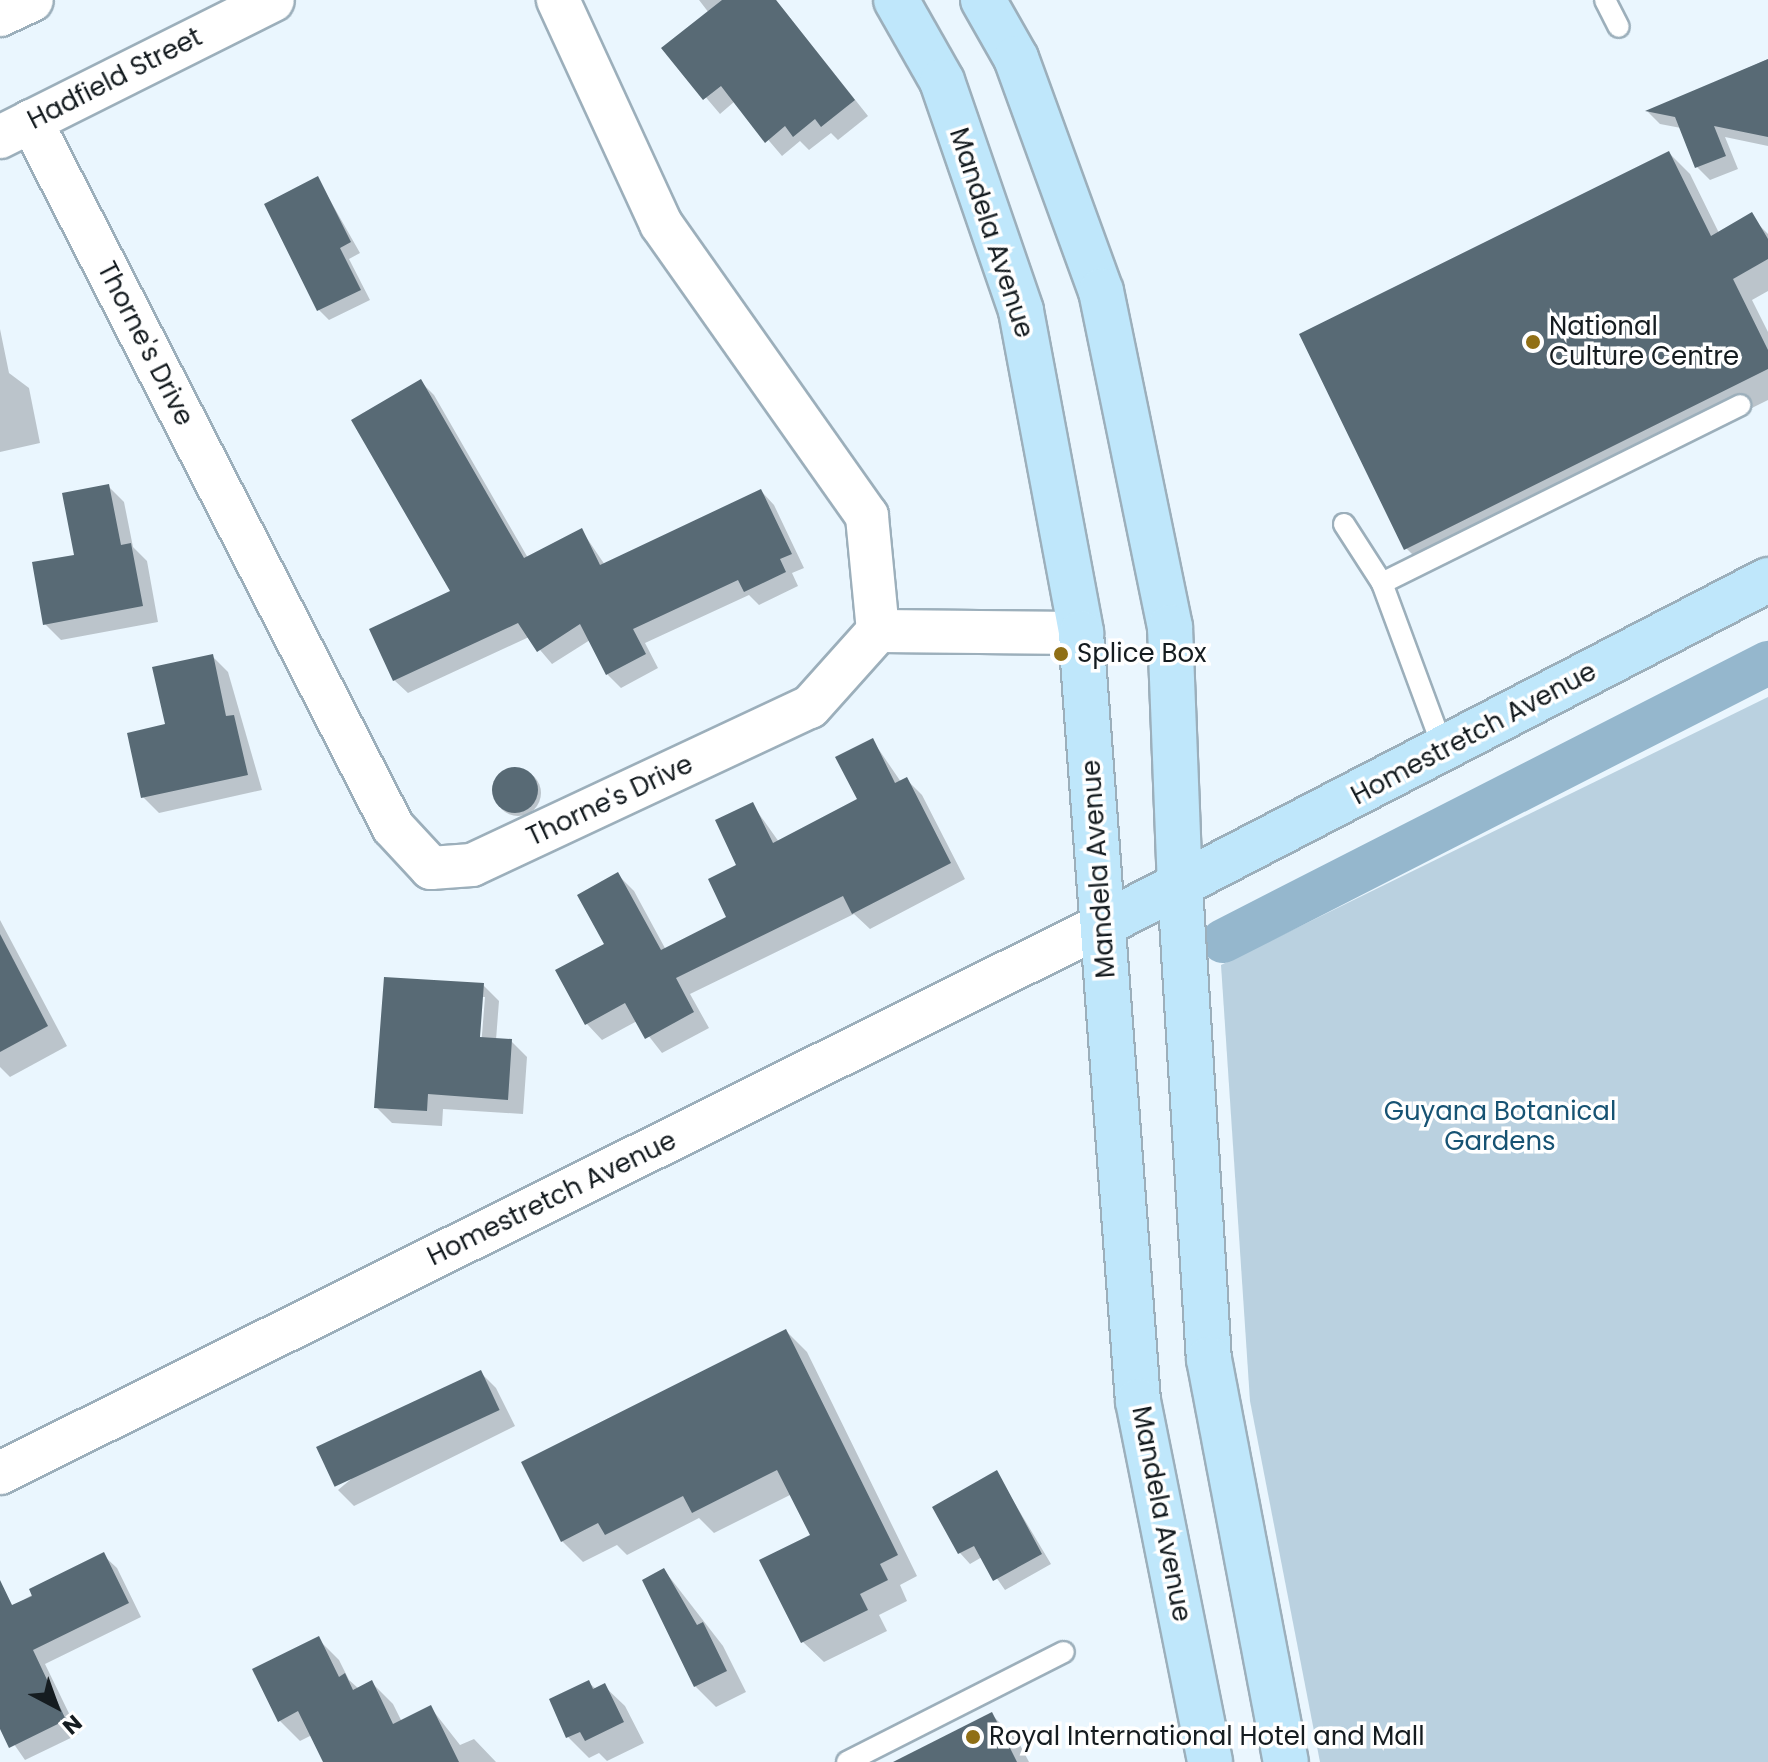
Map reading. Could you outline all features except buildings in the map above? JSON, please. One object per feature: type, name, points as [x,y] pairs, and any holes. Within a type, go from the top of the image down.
[{"type":"main road","name":"Mandela Avenue","points":[[896,0],[942,81],[1021,311],[1081,633],[1138,1401],[1210,1762]]},
{"type":"main road","points":[[983,0],[1016,58],[1101,291],[1170,627],[1180,887],[1209,1359],[1286,1762]]},
{"type":"main road","name":"Homestretch Avenue","points":[[1104,924],[1444,751],[1768,580]]},
{"type":"street","points":[[0,15],[32,0]]},
{"type":"street","name":"Hadfield Street","points":[[15,129],[273,0]]},
{"type":"street","points":[[558,0],[661,224],[867,516],[878,631],[1081,633]]},
{"type":"street","name":"Thorne's Drive","points":[[15,129],[393,827],[431,868],[472,865],[810,707],[878,631]]},
{"type":"street","name":"Homestretch Avenue","points":[[0,1473],[1104,924]]},
{"type":"lane","points":[[1605,0],[1619,27]]},
{"type":"lane","points":[[1382,583],[1740,405]]},
{"type":"lane","points":[[1344,524],[1382,583],[1444,751]]},
{"type":"lane","points":[[847,1762],[1064,1652]]},
{"type":"green space","name":"Guyana Botanical Gardens","points":[[1768,697],[1768,1762],[1320,1762],[1250,1401],[1221,965]]},
{"type":"waterway","points":[[1223,941],[1768,663]]},
{"type":"place","name":"National Culture Centre","points":[[1533,342]]},
{"type":"place","name":"Splice Box","points":[[1061,654]]},
{"type":"place","name":"Royal International Hotel and Mall","points":[[973,1737]]}]
